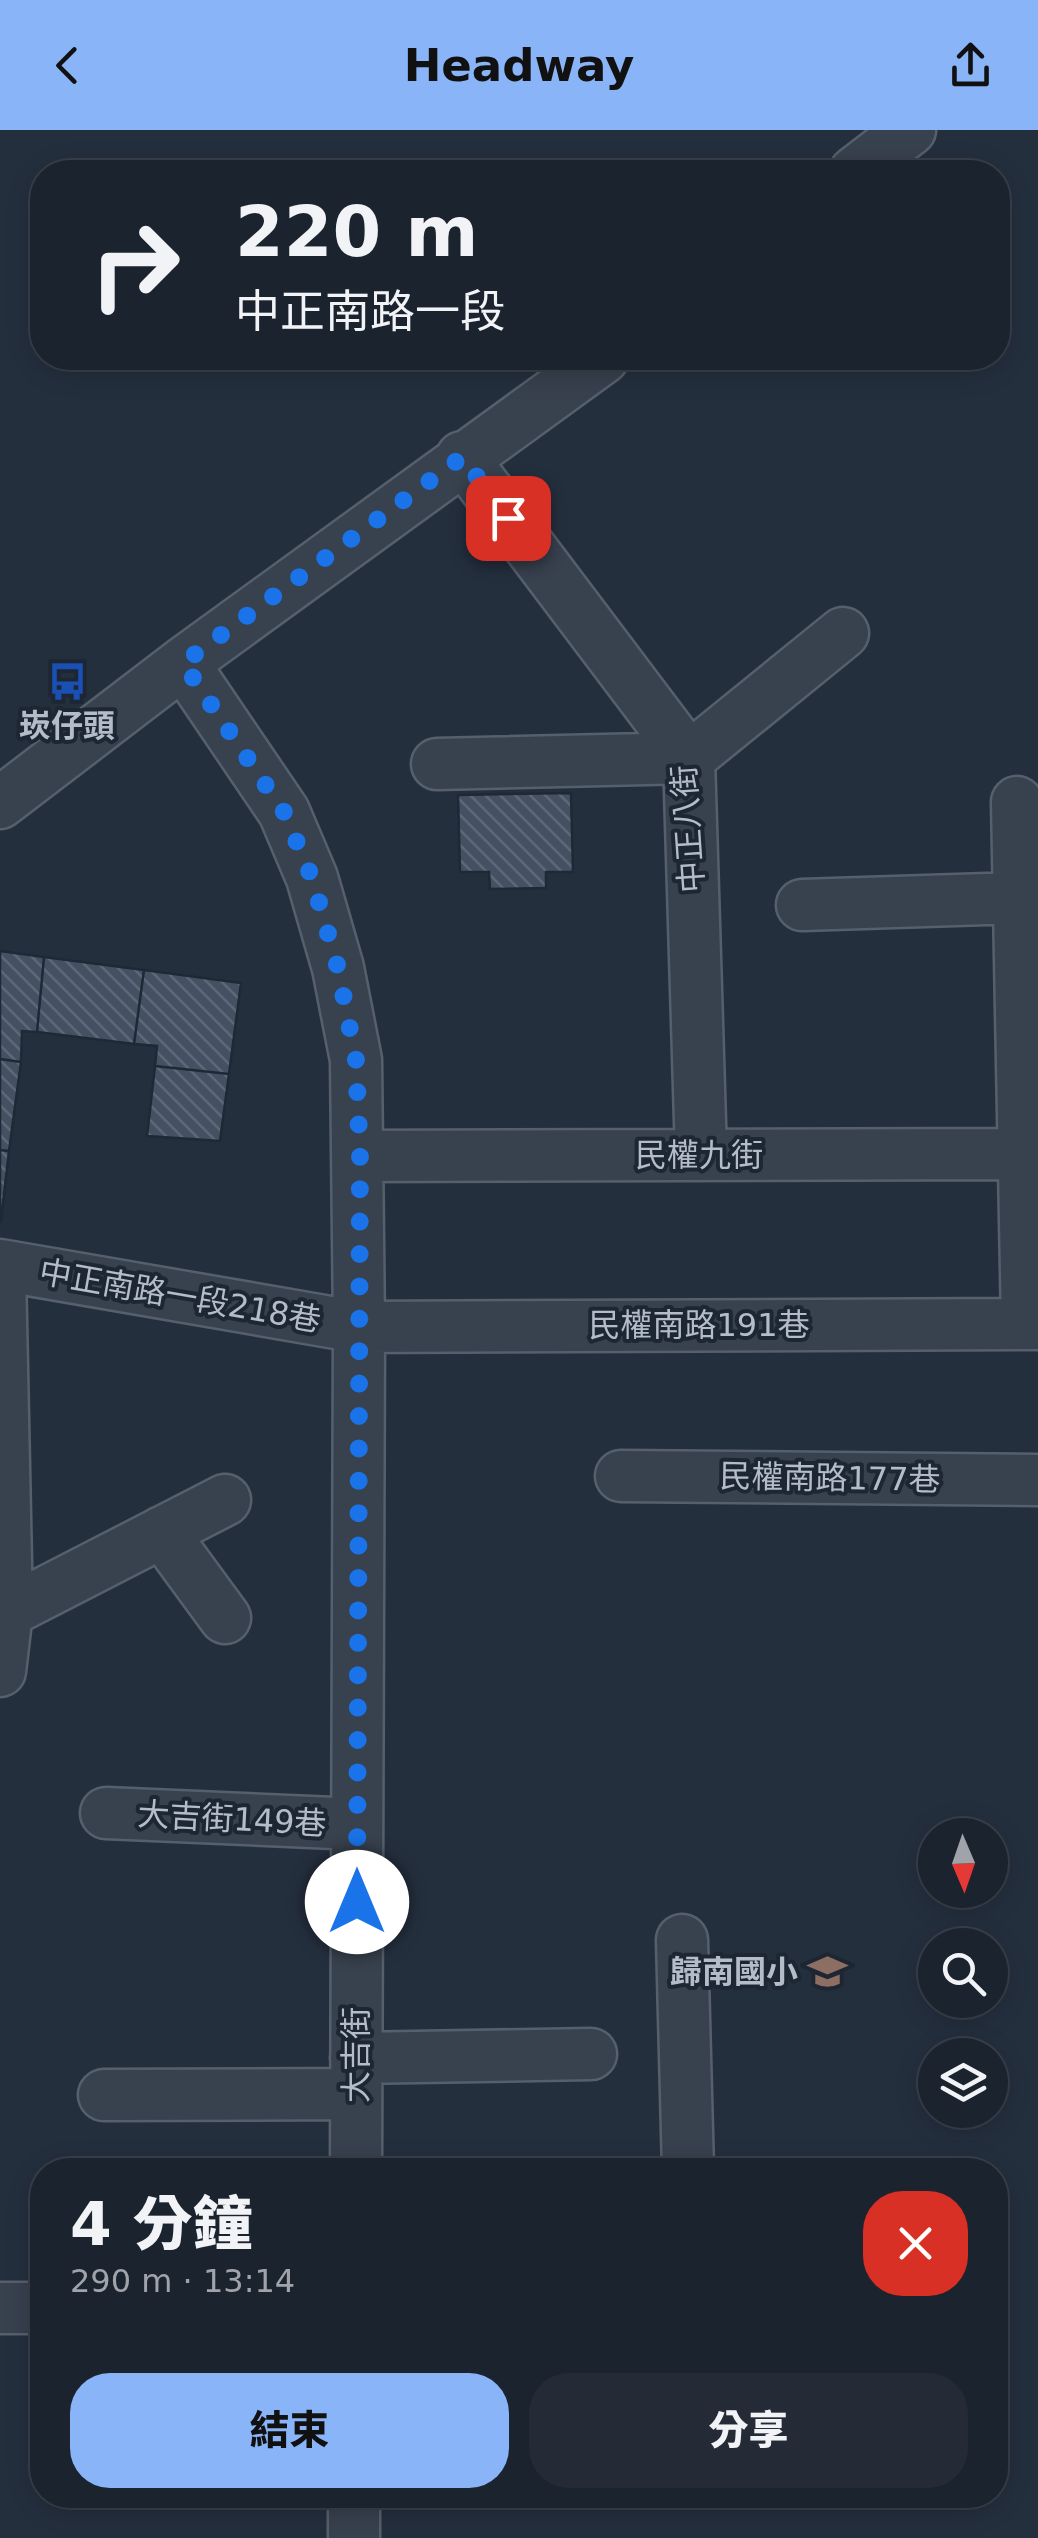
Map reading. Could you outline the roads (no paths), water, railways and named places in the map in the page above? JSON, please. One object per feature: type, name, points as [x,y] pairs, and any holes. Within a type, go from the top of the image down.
[{"type":"street","points":[[870,160],[910,130]]},
{"type":"street","points":[[0,803],[183,663],[586,370]]},
{"type":"street","name":"中正八街","points":[[462,457],[689,758],[701,1155]]},
{"type":"street","points":[[437,764],[689,758],[843,634]]},
{"type":"street","name":"大吉街","points":[[183,663],[284,812],[312,878],[338,968],[356,1060],[360,1156],[356,2158]]},
{"type":"street","points":[[1017,802],[1033,1324]]},
{"type":"street","points":[[802,905],[1019,898]]},
{"type":"street","name":"民權九街","points":[[360,1156],[1030,1154]]},
{"type":"street","points":[[0,1268],[7,1612],[0,1672]]},
{"type":"street","name":"中正南路一段218巷","points":[[0,1268],[360,1327]]},
{"type":"street","name":"民權南路191巷","points":[[360,1327],[1033,1324]]},
{"type":"street","name":"民權南路177巷","points":[[621,1476],[1038,1480]]},
{"type":"street","points":[[7,1612],[224,1500]]},
{"type":"street","points":[[162,1532],[224,1618]]},
{"type":"street","name":"大吉街149巷","points":[[106,1813],[357,1824]]},
{"type":"street","points":[[682,1940],[688,2158]]},
{"type":"street","points":[[104,2095],[591,2054]]},
{"type":"street","points":[[0,2308],[30,2308]]},
{"type":"street","points":[[354,2508],[354,2538]]},
{"type":"place","name":"崁仔頭","points":[[67,681]]},
{"type":"place","name":"歸南國小","points":[[828,1972]]}]
